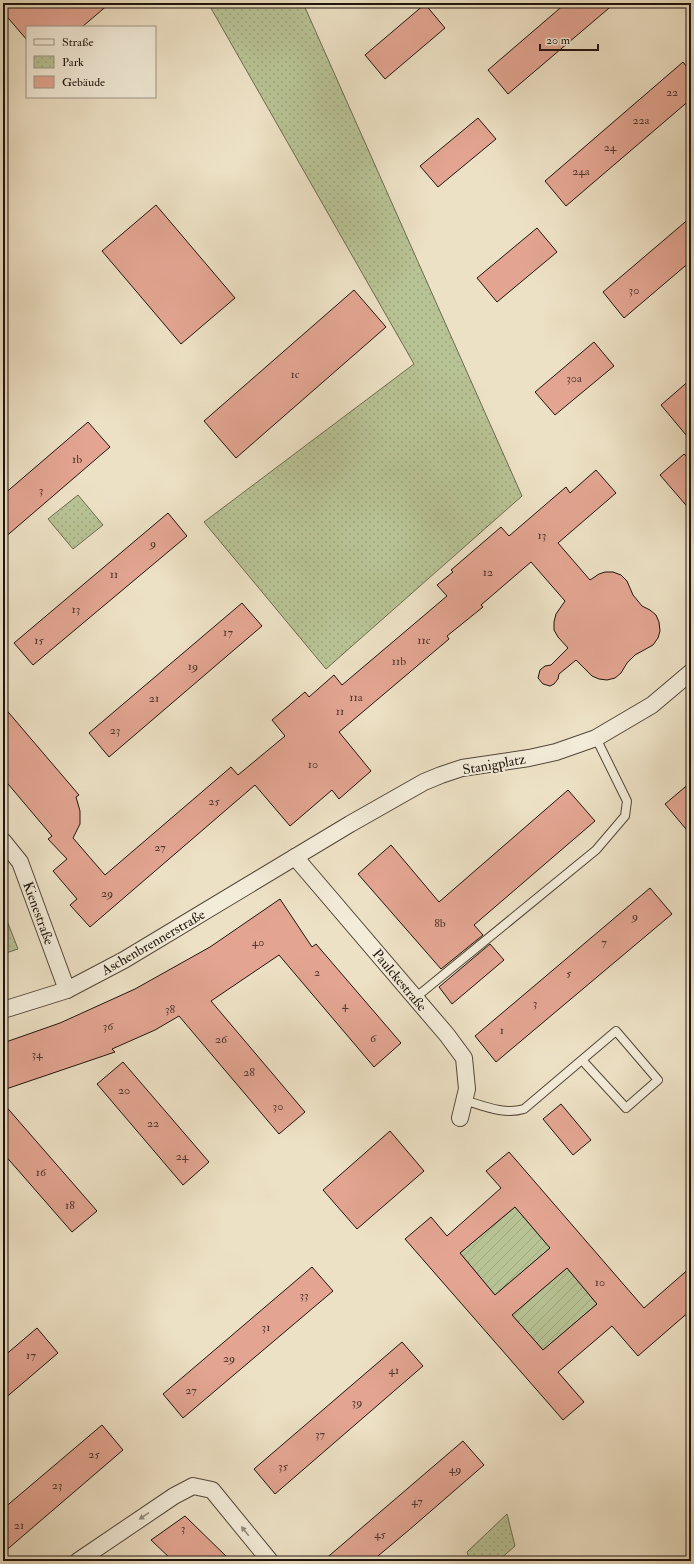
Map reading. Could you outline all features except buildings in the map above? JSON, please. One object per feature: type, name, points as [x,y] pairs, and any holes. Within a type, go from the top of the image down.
[{"type":"street","name":"Stanigplatz","points":[[295,857],[408,790],[441,774],[472,766],[529,758],[556,752],[596,738],[652,705],[691,672]]},
{"type":"street","name":"Kienestraße","points":[[3,841],[20,862],[67,990]]},
{"type":"street","name":"Aschenbrennerstraße","points":[[3,1010],[67,990],[124,960],[295,857]]},
{"type":"street","name":"Paulckestraße","points":[[295,857],[464,1058],[467,1089],[460,1118]]},
{"type":"street","points":[[78,1561],[174,1496],[193,1486],[212,1490],[270,1561]]},
{"type":"lane","points":[[415,998],[596,850],[626,816],[627,800],[596,738]]},
{"type":"lane","points":[[464,1100],[500,1110],[514,1112],[524,1109],[616,1031],[658,1080],[626,1108],[582,1060]]},
{"type":"green space","points":[[208,3],[303,3],[522,496],[326,669],[204,522],[414,364]]},
{"type":"green space","points":[[78,495],[103,525],[73,549],[48,519]]},
{"type":"green space","points":[[4,913],[18,949],[3,954],[3,914]]},
{"type":"green space","points":[[515,1207],[550,1248],[495,1295],[460,1253]]},
{"type":"green space","points":[[567,1268],[597,1304],[543,1350],[512,1315]]},
{"type":"green space","points":[[507,1514],[515,1546],[498,1561],[470,1561],[467,1552]]}]
